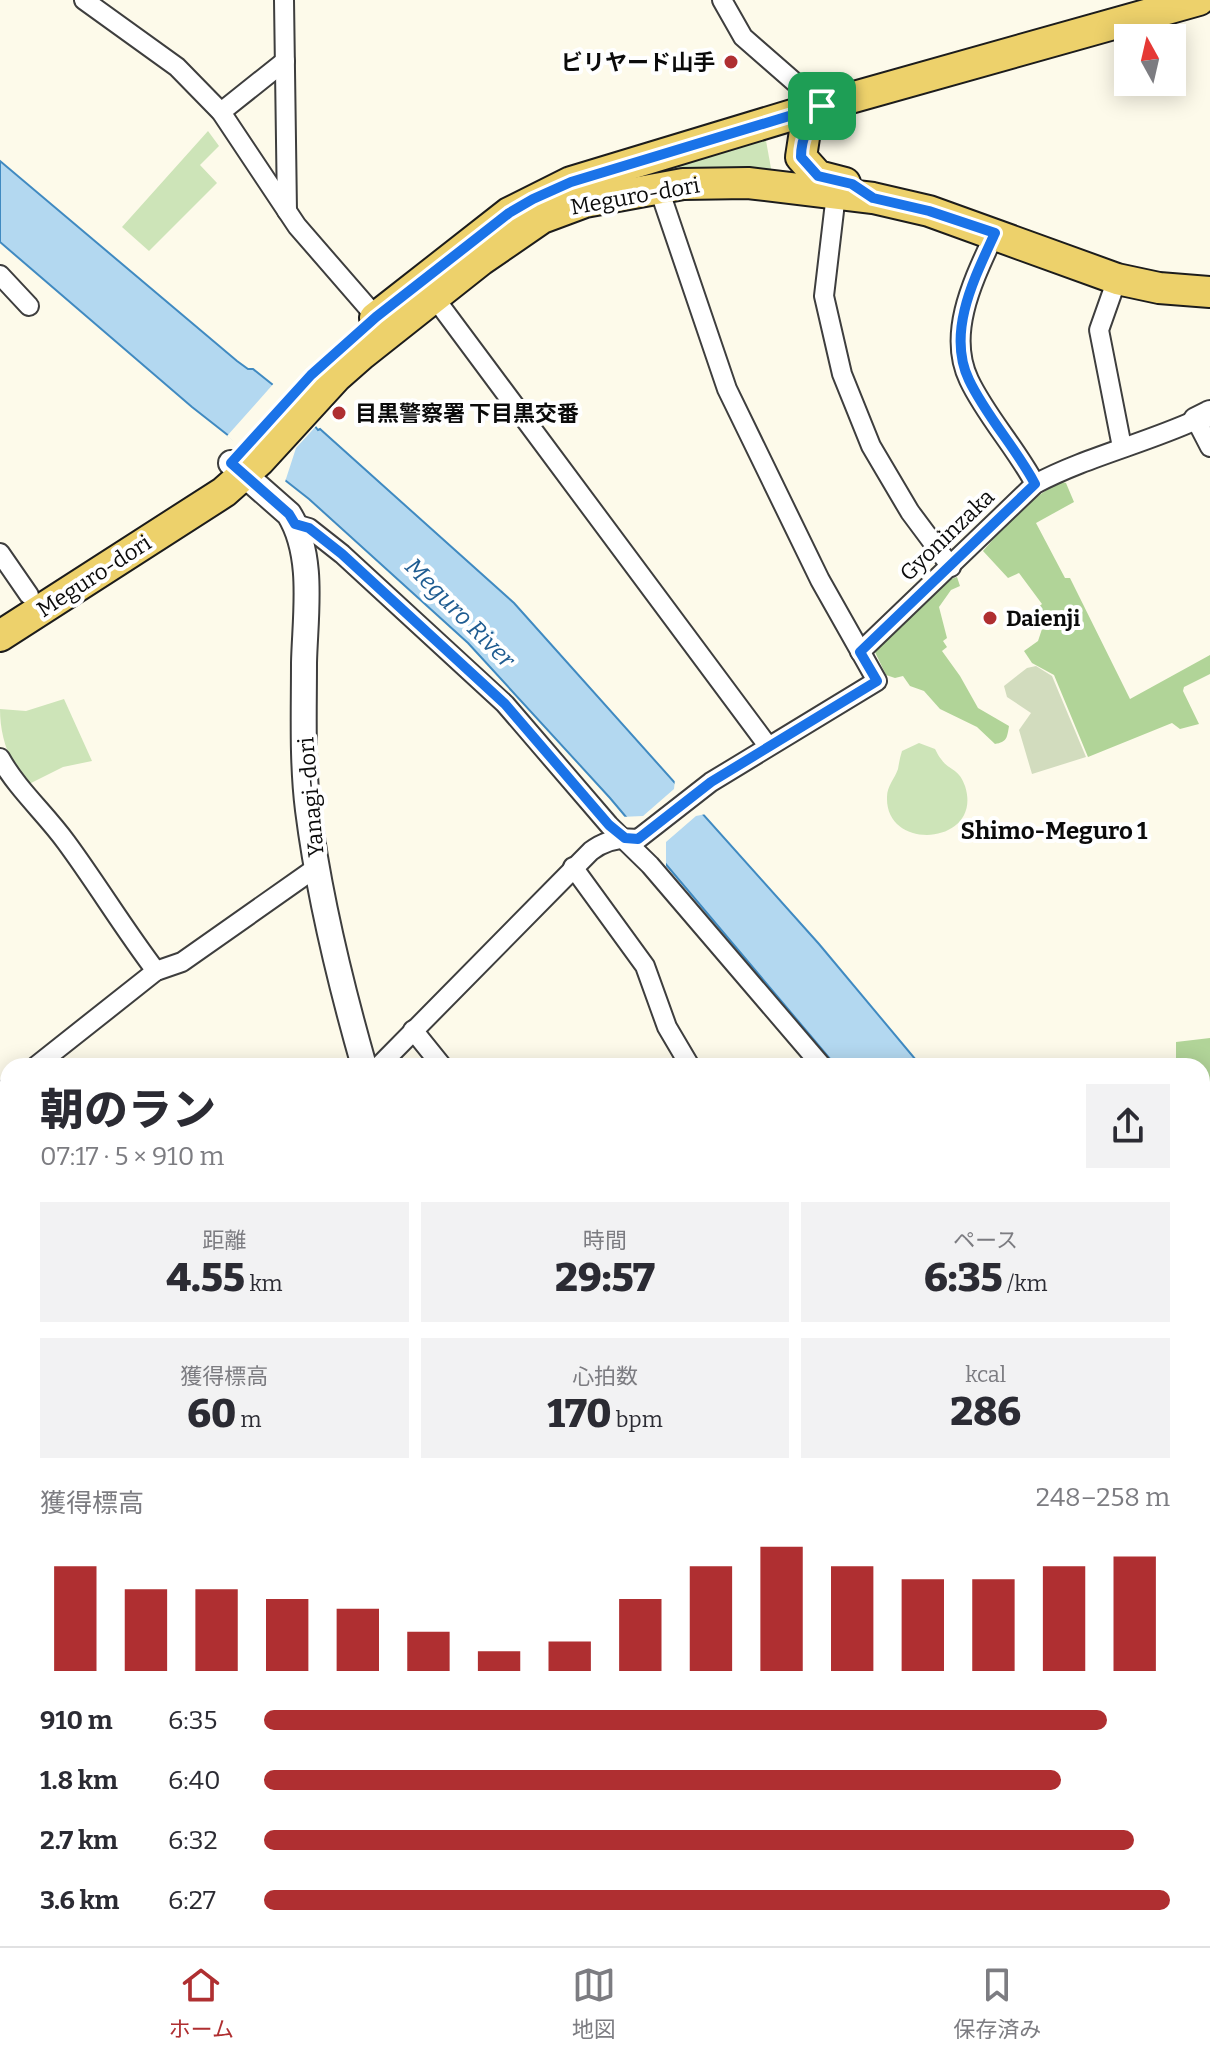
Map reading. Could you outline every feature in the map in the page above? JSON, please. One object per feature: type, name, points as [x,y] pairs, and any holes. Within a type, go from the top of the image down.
[{"type":"main road","name":"Meguro-dori","points":[[298,403],[361,355],[509,213],[554,189],[638,160],[822,106],[1199,0]]},
{"type":"main road","points":[[822,106],[805,131],[801,157],[818,176],[852,184],[873,198]]},
{"type":"main road","name":"Meguro-dori","points":[[0,636],[201,508],[298,403],[326,360],[376,317],[481,260],[542,218],[585,202],[683,184],[748,183],[873,198],[929,211],[1117,279],[1159,288],[1210,292]]},
{"type":"main road","name":"Meguro-dori","points":[[0,614],[245,462]]},
{"type":"street","points":[[84,0],[177,67],[221,112],[287,211],[376,317]]},
{"type":"street","points":[[284,0],[287,211]]},
{"type":"street","points":[[722,0],[743,37],[822,106]]},
{"type":"street","points":[[221,112],[285,61]]},
{"type":"street","points":[[387,1058],[599,844],[631,838],[768,746],[877,681],[820,580],[727,389],[659,189]]},
{"type":"street","points":[[836,194],[824,296],[842,374],[871,446],[910,512],[951,567]]},
{"type":"street","points":[[995,233],[961,322],[961,349],[968,379],[1035,484]]},
{"type":"street","points":[[0,275],[29,306]]},
{"type":"street","points":[[1117,279],[1099,330],[1122,447]]},
{"type":"street","points":[[428,289],[768,746]]},
{"type":"street","points":[[1203,416],[1210,447]]},
{"type":"street","name":"Gyoninzaka","points":[[860,652],[1035,484],[1055,473],[1160,436],[1203,416]]},
{"type":"street","points":[[245,462],[295,524],[309,528],[342,554],[505,704],[609,825],[631,838],[815,1058]]},
{"type":"street","name":"Yanagi-dori","points":[[295,524],[303,552],[306,592],[304,702],[308,808],[341,987],[362,1058]]},
{"type":"street","points":[[0,553],[29,595]]},
{"type":"street","points":[[0,758],[13,781],[67,843],[118,921],[156,971]]},
{"type":"street","points":[[46,1058],[156,971],[182,962],[317,867]]},
{"type":"street","points":[[573,867],[645,966],[667,1027],[685,1058]]},
{"type":"street","points":[[413,1030],[436,1058]]},
{"type":"green space","points":[[208,131],[219,146],[200,165],[217,183],[149,251],[122,227]]},
{"type":"green space","points":[[765,135],[772,174],[588,190]]},
{"type":"green space","points":[[1062,482],[1066,483],[1074,502],[1036,523],[1065,578],[1070,578],[1130,699],[1210,655],[1210,674],[1184,687],[1183,691],[1199,724],[1180,729],[1172,723],[1088,757],[1054,675],[1032,663],[1024,651],[1038,641],[1043,626],[1035,610],[1042,604],[1019,573],[1008,578],[983,551],[1029,503]]},
{"type":"green space","points":[[957,577],[960,586],[951,590],[939,607],[947,638],[943,641],[947,647],[942,651],[978,708],[1009,726],[1006,739],[995,744],[977,727],[940,709],[924,691],[910,686],[903,676],[895,678],[886,675],[875,652],[951,579]]},
{"type":"green space","points":[[1036,666],[1052,676],[1086,757],[1032,774],[1019,730],[1031,713],[1007,697],[1004,686],[1027,668]]},
{"type":"green space","points":[[64,699],[92,761],[63,767],[29,784],[7,750],[0,709],[26,711]]},
{"type":"green space","points":[[919,743],[935,749],[944,763],[960,776],[965,786],[967,806],[961,820],[948,830],[932,835],[916,834],[901,827],[891,815],[887,797],[902,751]]},
{"type":"green space","points":[[1210,1038],[1210,1058],[1176,1058],[1176,1042]]},
{"type":"water","name":"Meguro River","points":[[0,161],[237,361],[253,369],[298,405],[318,430],[514,603],[819,944],[914,1058],[829,1058],[610,798],[468,643],[309,499],[192,407],[0,242]]},
{"type":"pier","points":[[275,382],[318,424],[296,448],[284,485],[227,436]]},
{"type":"pier","points":[[675,779],[706,814],[696,816],[666,842],[666,870],[620,817],[643,816],[674,789]]},
{"type":"place","name":"ビリヤード山手","points":[[731,62]]},
{"type":"place","name":"目黒警察署 下目黒交番","points":[[339,413]]},
{"type":"place","name":"Daienji","points":[[990,618]]},
{"type":"district","name":"Shimo-Meguro 1","points":[[1054,831]]},
{"type":"route","points":[[822,106],[805,131],[801,145],[801,157],[818,176],[852,184],[873,198],[929,211],[995,233],[961,322],[961,349],[968,379],[1035,484],[860,652],[877,681],[694,793],[638,839],[625,838],[609,825],[505,704],[342,554],[309,528],[295,524],[289,514],[231,463],[326,360],[421,280],[509,213],[571,182],[822,106]]}]
